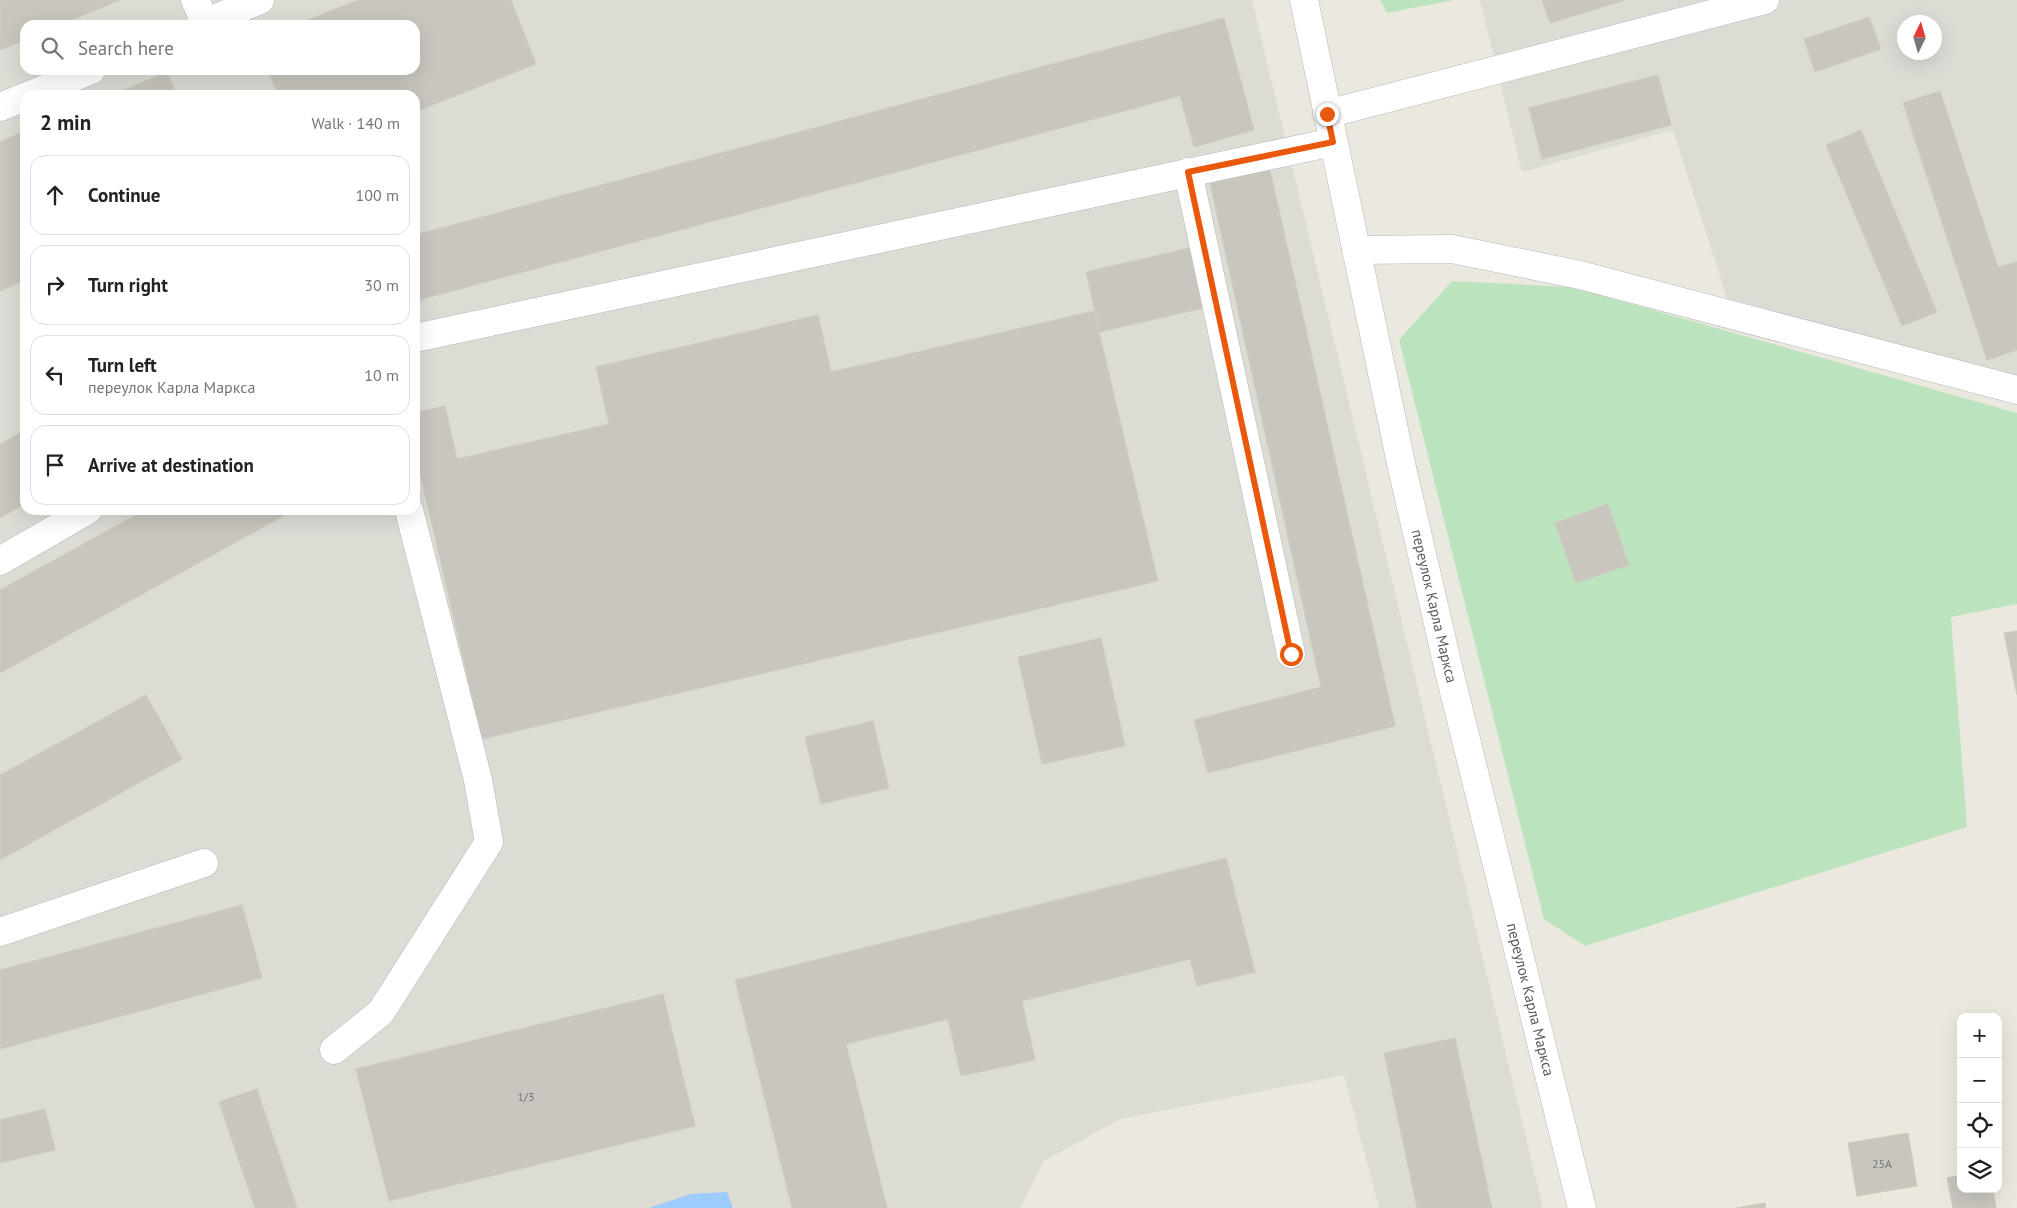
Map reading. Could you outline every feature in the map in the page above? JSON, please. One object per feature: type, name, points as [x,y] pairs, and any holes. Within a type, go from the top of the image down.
[{"type":"street","points":[[200,16],[260,0]]},
{"type":"street","name":"переулок Карла Маркса","points":[[1304,0],[1402,468],[1450,675],[1582,1208]]},
{"type":"street","points":[[1327,114],[1765,0]]},
{"type":"street","points":[[42,90],[78,75]]},
{"type":"street","points":[[0,107],[20,99]]},
{"type":"street","points":[[420,337],[1333,142]]},
{"type":"street","points":[[1188,172],[1291,654]]},
{"type":"street","points":[[1356,250],[1452,249],[1580,276],[2017,390]]},
{"type":"street","points":[[0,561],[79,515]]},
{"type":"street","points":[[334,1050],[380,1012],[489,842],[478,780],[410,515]]},
{"type":"street","points":[[0,932],[204,862]]},
{"type":"shaded area","points":[[0,0],[1252,0],[1543,1208],[1379,1208],[1344,1075],[1120,1119],[1044,1161],[1020,1208],[0,1208]]},
{"type":"shaded area","points":[[1480,0],[2017,0],[2017,382],[1727,298],[1673,130],[1522,172]]},
{"type":"green space","points":[[1380,0],[1454,0],[1387,13]]},
{"type":"green space","points":[[1452,281],[1571,287],[2017,413],[2017,604],[1951,617],[1967,827],[1585,946],[1544,919],[1399,340]]},
{"type":"water","points":[[727,1192],[733,1208],[649,1208],[691,1194]]},
{"type":"building","points":[[0,0],[120,0],[72,20],[20,20],[20,42],[0,50]]},
{"type":"building","points":[[358,0],[511,0],[536,64],[420,110],[420,90],[276,90],[270,75],[420,75],[420,20],[308,20]]},
{"type":"building","points":[[1542,0],[1625,0],[1550,23]]},
{"type":"building","points":[[1869,17],[1881,49],[1815,72],[1804,39]]},
{"type":"building","points":[[1224,18],[1254,130],[1194,147],[1180,96],[420,300],[420,234]]},
{"type":"building","points":[[160,75],[168,75],[175,90],[124,90]]},
{"type":"building","points":[[1658,75],[1671,125],[1542,159],[1529,108]]},
{"type":"building","points":[[1940,91],[1998,267],[2017,262],[2017,350],[1987,360],[1903,103]]},
{"type":"building","points":[[1861,130],[1937,312],[1902,326],[1826,145]]},
{"type":"building","points":[[20,133],[20,282],[0,291],[0,142]]},
{"type":"building","points":[[1270,170],[1395,726],[1208,773],[1194,720],[1321,687],[1210,183]]},
{"type":"building","points":[[1189,248],[1203,308],[1100,332],[1086,272]]},
{"type":"building","points":[[1094,311],[1158,581],[482,739],[420,473],[420,412],[445,406],[457,459],[609,424],[596,367],[818,315],[831,372]]},
{"type":"building","points":[[20,433],[20,507],[0,518],[0,444]]},
{"type":"building","points":[[1608,504],[1629,565],[1576,583],[1555,523]]},
{"type":"building","points":[[136,515],[285,515],[0,673],[0,590]]},
{"type":"building","points":[[2017,631],[2017,695],[2004,633]]},
{"type":"building","points":[[1101,638],[1125,746],[1042,764],[1018,657]]},
{"type":"building","points":[[146,695],[182,759],[0,860],[0,775]]},
{"type":"building","points":[[873,721],[889,788],[821,804],[805,737]]},
{"type":"building","points":[[1226,858],[1255,972],[1197,986],[1190,959],[1022,1001],[1035,1060],[961,1076],[948,1019],[846,1044],[887,1208],[792,1208],[735,980]]},
{"type":"building","points":[[242,905],[262,978],[0,1049],[0,970]]},
{"type":"building","points":[[663,994],[695,1126],[389,1201],[356,1069]]},
{"type":"building","points":[[1455,1038],[1492,1208],[1417,1208],[1384,1053]]},
{"type":"building","points":[[257,1089],[297,1208],[255,1208],[219,1102]]},
{"type":"building","points":[[45,1109],[55,1150],[0,1163],[0,1120]]},
{"type":"building","points":[[1908,1133],[1917,1186],[1857,1196],[1848,1143]]},
{"type":"building","points":[[1957,1176],[1957,1193],[1994,1193],[1996,1208],[1953,1208],[1947,1178]]},
{"type":"building","points":[[1765,1203],[1766,1208],[1736,1208]]},
{"type":"route","points":[[1291,654],[1188,172],[1333,142],[1327,114]]}]
